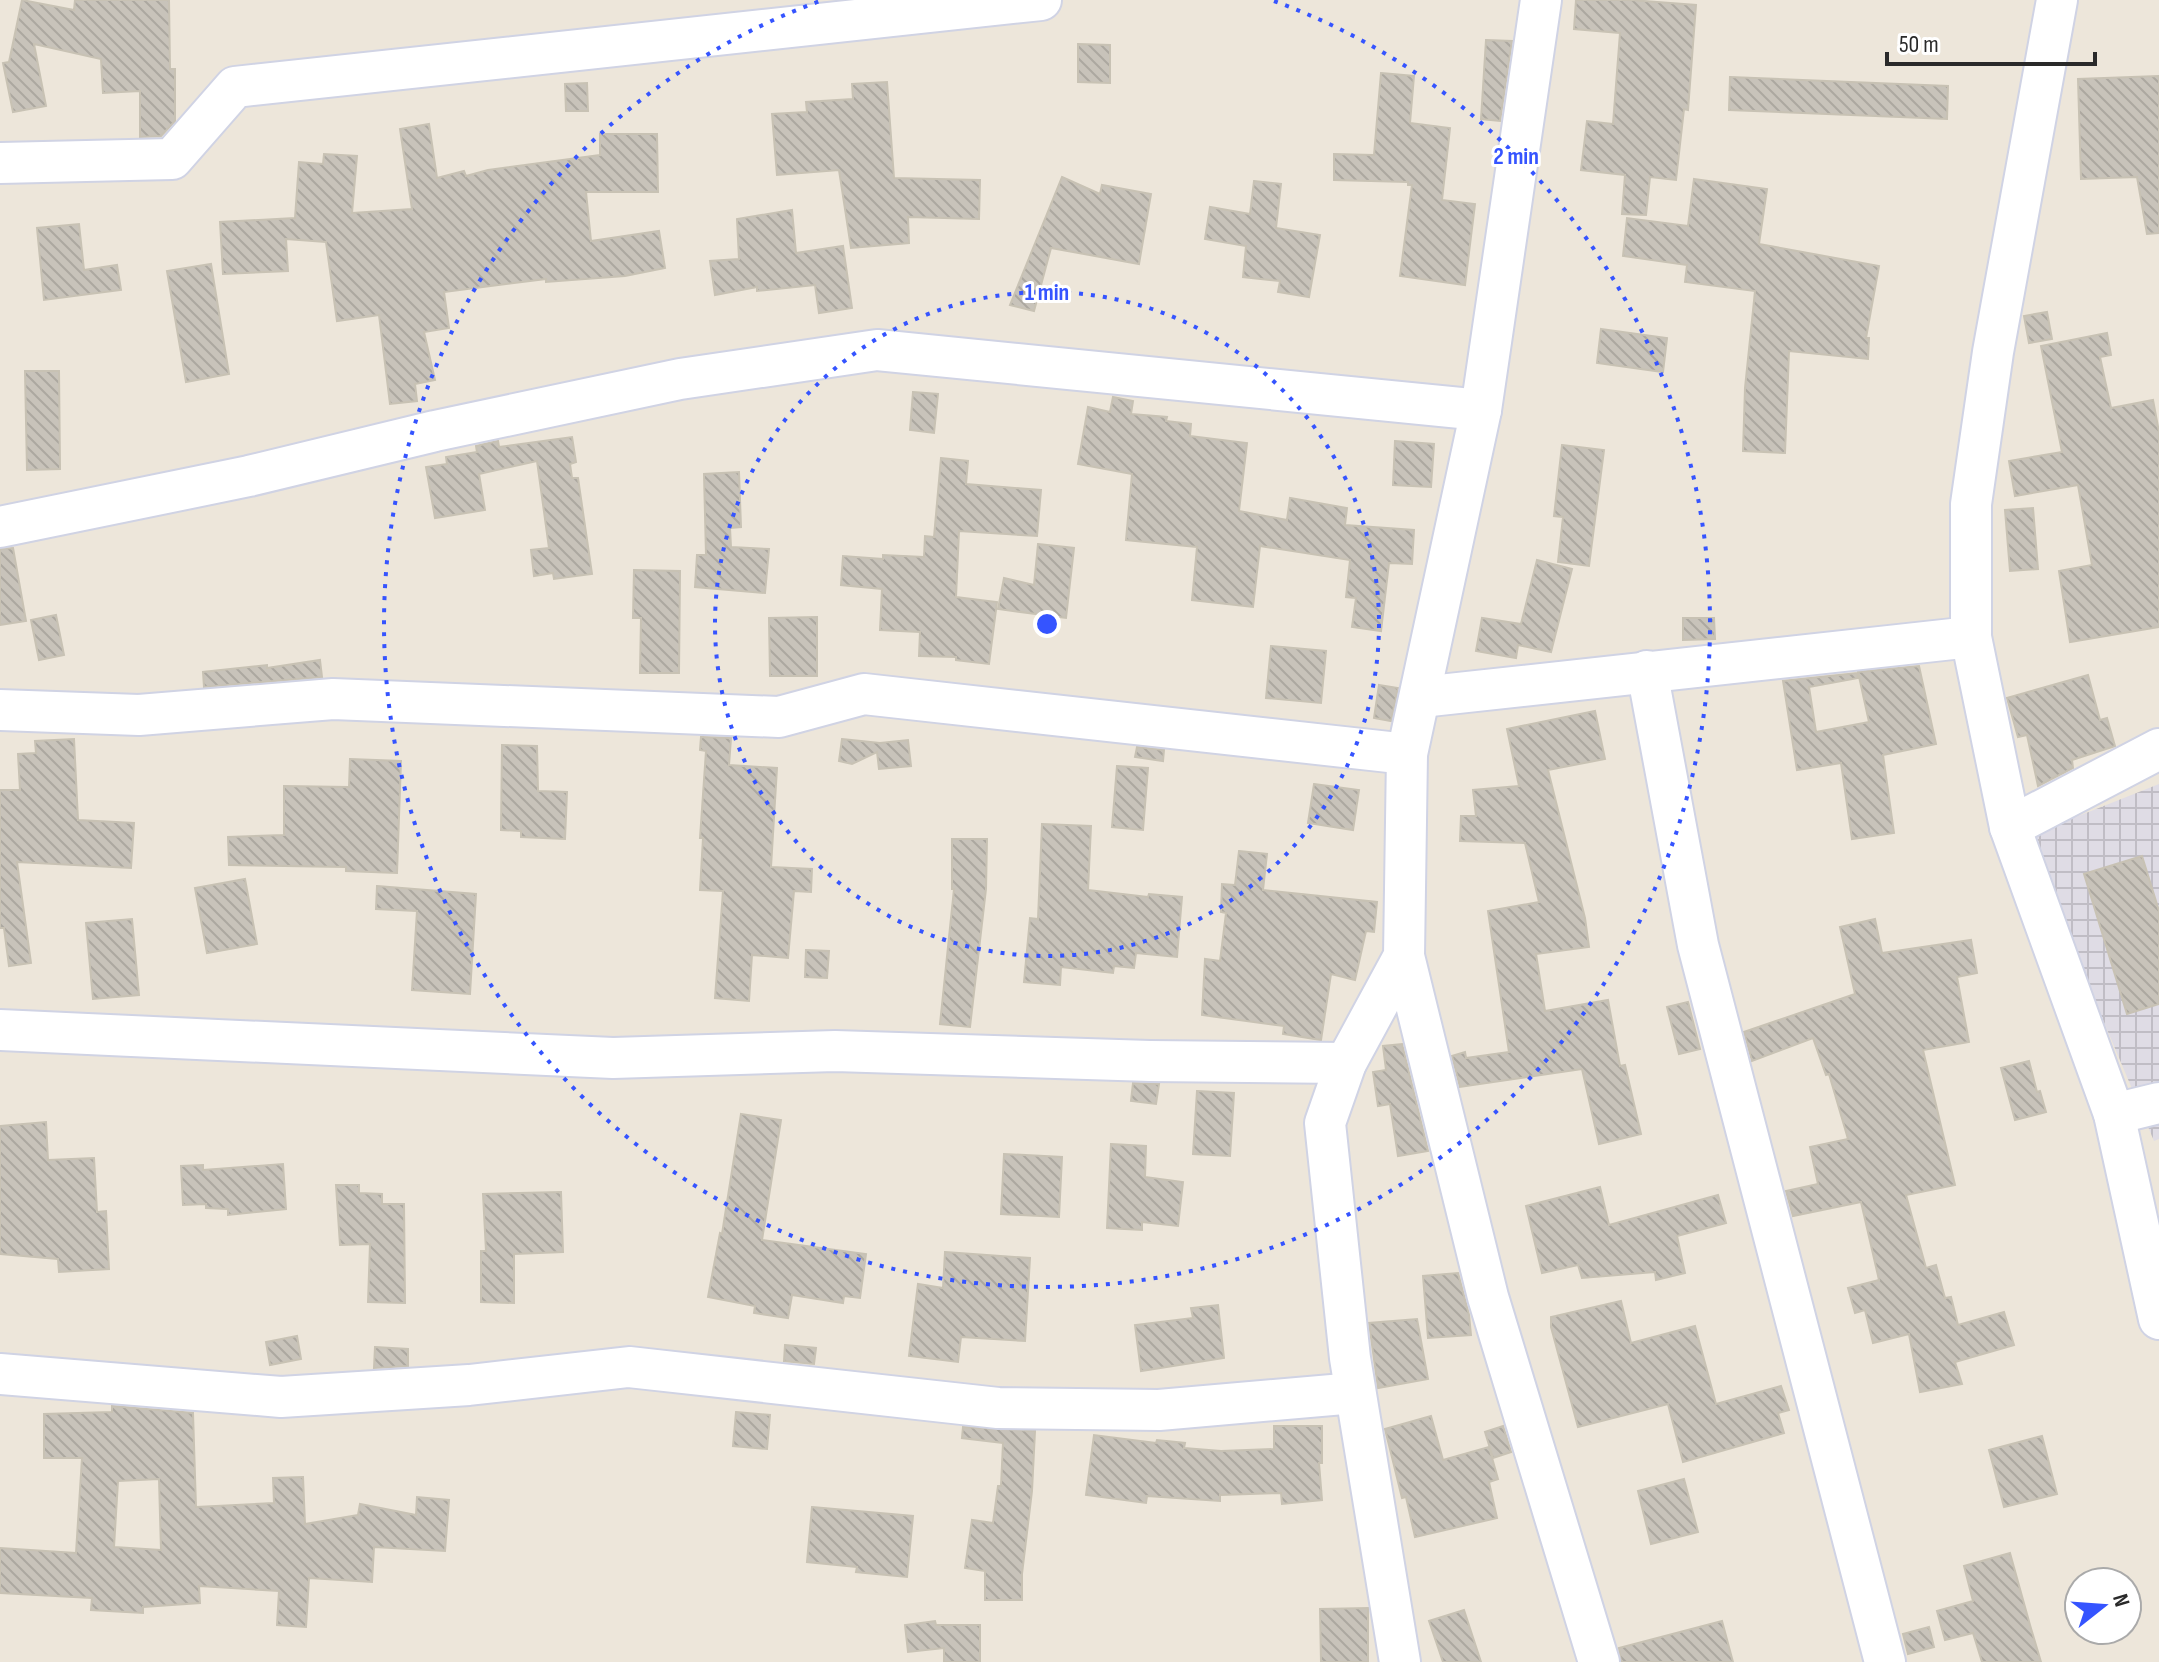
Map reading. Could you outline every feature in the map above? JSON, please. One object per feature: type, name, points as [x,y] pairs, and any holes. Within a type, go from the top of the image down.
[{"type":"street","points":[[0,163],[172,159],[235,87],[1041,0]]},
{"type":"street","points":[[1541,0],[1481,410],[1407,754],[1404,956],[1488,1297],[1599,1662]]},
{"type":"street","points":[[2057,0],[1993,352],[1971,504],[1971,637],[2010,827],[2114,1114],[2159,1319]]},
{"type":"street","points":[[0,527],[249,476],[435,431],[680,379],[877,350],[1481,410]]},
{"type":"street","points":[[1421,697],[1971,637]]},
{"type":"street","points":[[1647,671],[1698,945],[1885,1662]]},
{"type":"street","points":[[0,710],[139,715],[333,699],[779,717],[864,694],[1407,754]]},
{"type":"street","points":[[2010,827],[2159,749]]},
{"type":"street","points":[[1400,1662],[1355,1393],[1325,1123],[1346,1063],[1404,956]]},
{"type":"street","points":[[0,1030],[613,1058],[835,1051],[1150,1061],[1346,1063]]},
{"type":"street","points":[[2114,1114],[2159,1103]]},
{"type":"street","points":[[0,1374],[281,1397],[469,1385],[629,1367],[998,1408],[1159,1410],[1355,1393]]},
{"type":"shaded area","points":[[2159,784],[2159,1139],[2154,1141],[2026,837]]},
{"type":"building","points":[[22,0],[74,10],[75,0],[169,0],[170,69],[175,69],[175,121],[161,136],[140,137],[140,91],[103,93],[101,59],[34,44],[46,106],[13,112],[3,63],[9,62]]},
{"type":"building","points":[[1576,0],[1696,5],[1688,110],[1684,109],[1676,180],[1650,177],[1646,215],[1622,214],[1625,175],[1581,170],[1587,121],[1613,124],[1620,33],[1574,29]]},
{"type":"building","points":[[1486,40],[1512,41],[1500,121],[1481,119]]},
{"type":"building","points":[[1078,44],[1110,45],[1110,83],[1078,82]]},
{"type":"building","points":[[1381,73],[1414,76],[1410,123],[1450,128],[1442,200],[1475,204],[1465,285],[1400,276],[1412,185],[1408,182],[1334,180],[1334,154],[1374,155]]},
{"type":"building","points":[[2159,76],[2159,233],[2147,234],[2137,177],[2081,179],[2078,79]]},
{"type":"building","points":[[1730,77],[1948,86],[1947,119],[1729,110]]},
{"type":"building","points":[[887,82],[894,178],[980,180],[979,219],[908,217],[909,243],[851,248],[839,170],[777,175],[772,114],[807,112],[806,102],[853,99],[852,84]]},
{"type":"building","points":[[587,83],[588,111],[566,111],[565,84]]},
{"type":"building","points":[[429,124],[437,178],[464,171],[466,176],[488,170],[600,155],[600,134],[657,134],[658,192],[586,192],[591,241],[659,231],[665,268],[625,276],[546,282],[546,279],[444,292],[449,328],[424,332],[435,380],[415,384],[417,401],[390,404],[379,315],[337,321],[326,242],[286,239],[288,271],[223,274],[220,222],[295,218],[299,162],[323,164],[324,154],[357,156],[352,213],[412,209],[400,129]]},
{"type":"building","points":[[1062,177],[1100,194],[1102,185],[1151,194],[1139,264],[1051,248],[1034,311],[1010,305]]},
{"type":"building","points":[[1694,179],[1767,189],[1759,244],[1879,266],[1866,338],[1869,338],[1868,359],[1789,351],[1785,453],[1743,451],[1745,388],[1755,291],[1685,282],[1687,265],[1623,256],[1627,218],[1688,226]]},
{"type":"building","points":[[1254,181],[1281,184],[1276,228],[1320,235],[1309,297],[1278,292],[1280,281],[1243,277],[1246,246],[1205,239],[1210,207],[1250,214]]},
{"type":"building","points":[[792,210],[796,253],[843,246],[852,308],[819,313],[815,285],[757,291],[757,287],[715,295],[710,261],[739,259],[737,219]]},
{"type":"building","points":[[79,224],[84,270],[117,265],[121,290],[44,300],[37,228]]},
{"type":"building","points":[[211,264],[229,374],[186,382],[167,271]]},
{"type":"building","points":[[2047,312],[2052,339],[2029,343],[2024,316]]},
{"type":"building","points":[[1601,329],[1667,338],[1663,372],[1597,363]]},
{"type":"building","points":[[2107,333],[2111,355],[2100,357],[2111,408],[2153,400],[2159,432],[2159,627],[2070,642],[2059,571],[2092,565],[2078,485],[2015,496],[2009,461],[2062,452],[2041,346]]},
{"type":"building","points":[[25,371],[59,371],[60,469],[27,470]]},
{"type":"building","points":[[913,392],[938,394],[934,433],[910,430]]},
{"type":"building","points":[[1113,397],[1133,401],[1131,414],[1167,417],[1166,421],[1191,424],[1190,436],[1247,443],[1239,511],[1287,520],[1290,498],[1347,508],[1345,525],[1414,530],[1412,564],[1389,563],[1381,631],[1352,627],[1356,598],[1346,597],[1350,560],[1260,546],[1253,607],[1192,600],[1197,547],[1126,540],[1132,474],[1078,464],[1088,407],[1110,412]]},
{"type":"building","points":[[572,437],[576,462],[570,464],[572,478],[578,478],[592,574],[554,579],[553,573],[534,576],[531,550],[549,548],[537,461],[479,474],[485,510],[435,518],[426,467],[447,464],[446,457],[477,452],[476,446],[498,441],[499,447]]},
{"type":"building","points":[[1395,441],[1434,444],[1431,487],[1393,485]]},
{"type":"building","points":[[1562,445],[1604,450],[1589,566],[1558,562],[1563,517],[1554,516]]},
{"type":"building","points":[[941,458],[968,461],[966,484],[1041,490],[1037,536],[959,531],[956,597],[997,602],[989,664],[956,660],[956,657],[919,656],[920,632],[880,630],[882,589],[841,585],[843,556],[883,559],[883,555],[924,557],[925,536],[934,537]]},
{"type":"building","points":[[739,472],[741,527],[730,528],[731,547],[769,549],[765,593],[695,587],[697,555],[706,555],[704,474]]},
{"type":"building","points":[[2033,508],[2038,569],[2010,571],[2005,510]]},
{"type":"building","points":[[1038,544],[1074,548],[1066,618],[998,609],[1004,578],[1034,585]]},
{"type":"building","points":[[13,548],[26,621],[0,625],[0,549]]},
{"type":"building","points":[[1537,560],[1572,569],[1551,652],[1518,645],[1516,658],[1476,651],[1482,618],[1521,624]]},
{"type":"building","points":[[634,570],[680,571],[679,673],[640,673],[641,618],[633,618]]},
{"type":"building","points":[[56,615],[64,655],[39,660],[31,620]]},
{"type":"building","points":[[817,617],[817,676],[770,676],[769,618]]},
{"type":"building","points":[[1683,618],[1714,618],[1715,639],[1683,640]]},
{"type":"building","points":[[1271,646],[1326,651],[1321,703],[1266,698]]},
{"type":"building","points":[[320,660],[322,677],[204,687],[203,672],[267,665],[267,668]]},
{"type":"building","points":[[1919,666],[1936,744],[1883,755],[1894,833],[1852,839],[1841,763],[1797,770],[1783,681],[1857,673],[1858,678],[1809,687],[1816,732],[1869,722],[1858,672]]},
{"type":"building","points":[[2088,675],[2100,720],[2107,718],[2115,746],[2072,760],[2073,768],[2038,786],[2027,735],[2018,737],[2007,698]]},
{"type":"building","points":[[1379,685],[1398,688],[1391,721],[1374,718]]},
{"type":"building","points":[[1595,711],[1605,759],[1548,770],[1585,918],[1589,947],[1536,954],[1545,1011],[1608,1000],[1620,1066],[1625,1065],[1641,1134],[1599,1144],[1582,1069],[1460,1087],[1452,1056],[1465,1052],[1466,1058],[1509,1052],[1488,911],[1539,902],[1525,843],[1460,841],[1461,816],[1476,816],[1473,790],[1519,786],[1507,729]]},
{"type":"building","points":[[701,737],[731,738],[729,765],[777,768],[771,867],[812,869],[811,892],[794,891],[788,958],[752,955],[749,1001],[715,998],[723,891],[700,890],[706,751],[700,750]]},
{"type":"building","points":[[74,739],[78,820],[134,823],[131,868],[17,862],[31,963],[9,966],[4,928],[0,928],[0,790],[20,790],[18,754],[36,753],[35,741]]},
{"type":"building","points":[[842,739],[880,743],[908,740],[911,766],[879,769],[877,752],[852,764],[839,761]]},
{"type":"building","points":[[502,745],[537,746],[538,791],[567,792],[565,839],[521,837],[521,831],[501,830]]},
{"type":"building","points":[[1137,747],[1164,750],[1163,761],[1135,757]]},
{"type":"building","points":[[350,759],[401,761],[397,873],[346,871],[346,867],[229,865],[228,837],[284,835],[284,786],[349,787]]},
{"type":"building","points":[[1117,766],[1148,768],[1143,830],[1112,827]]},
{"type":"building","points":[[1314,784],[1359,790],[1353,830],[1308,823]]},
{"type":"building","points":[[1042,824],[1091,826],[1088,890],[1148,897],[1149,894],[1182,897],[1177,957],[1136,953],[1134,968],[1114,966],[1113,973],[1061,967],[1060,985],[1024,982],[1030,918],[1038,919]]},
{"type":"building","points":[[952,839],[987,839],[986,889],[970,1027],[940,1024],[954,889]]},
{"type":"building","points":[[1239,851],[1267,854],[1263,890],[1377,902],[1374,932],[1366,931],[1355,980],[1331,974],[1321,1040],[1283,1034],[1284,1026],[1202,1015],[1205,959],[1220,961],[1226,913],[1221,912],[1222,884],[1235,885]]},
{"type":"building","points":[[2142,856],[2159,911],[2159,1004],[2127,1014],[2084,874]]},
{"type":"building","points":[[245,879],[257,944],[207,953],[195,888]]},
{"type":"building","points":[[377,886],[476,894],[470,994],[412,990],[417,911],[376,909]]},
{"type":"building","points":[[132,919],[139,995],[93,999],[86,923]]},
{"type":"building","points":[[1875,919],[1882,953],[1971,940],[1977,973],[1957,977],[1969,1042],[1923,1050],[1955,1185],[1906,1195],[1926,1268],[1936,1265],[1945,1298],[1951,1297],[1958,1325],[2004,1312],[2014,1345],[1955,1362],[1962,1384],[1920,1392],[1909,1334],[1873,1343],[1865,1310],[1855,1313],[1848,1288],[1879,1280],[1861,1202],[1793,1216],[1786,1191],[1818,1184],[1810,1147],[1848,1139],[1829,1074],[1826,1075],[1813,1038],[1752,1061],[1744,1032],[1855,994],[1840,927]]},
{"type":"building","points":[[806,950],[829,951],[827,978],[805,977]]},
{"type":"building","points":[[1688,1002],[1700,1049],[1679,1054],[1667,1007]]},
{"type":"building","points":[[1402,1044],[1428,1151],[1398,1156],[1390,1104],[1378,1106],[1373,1072],[1386,1070],[1383,1046]]},
{"type":"building","points":[[2029,1061],[2046,1112],[2015,1120],[2001,1068]]},
{"type":"building","points":[[1133,1083],[1159,1084],[1156,1104],[1131,1101]]},
{"type":"building","points":[[1197,1091],[1234,1093],[1230,1156],[1193,1154]]},
{"type":"building","points":[[741,1114],[781,1120],[762,1240],[866,1254],[860,1298],[844,1296],[843,1303],[792,1295],[788,1318],[754,1313],[755,1306],[708,1297],[722,1234]]},
{"type":"building","points":[[46,1122],[48,1160],[94,1158],[97,1212],[106,1211],[109,1269],[59,1272],[58,1259],[0,1254],[0,1126]]},
{"type":"building","points":[[1111,1144],[1146,1146],[1145,1177],[1183,1182],[1178,1226],[1142,1222],[1142,1230],[1107,1228]]},
{"type":"building","points":[[1004,1154],[1062,1157],[1059,1217],[1001,1214]]},
{"type":"building","points":[[283,1164],[286,1209],[228,1215],[228,1209],[206,1208],[206,1204],[183,1205],[181,1166],[203,1165],[203,1170]]},
{"type":"building","points":[[336,1185],[359,1185],[359,1193],[382,1194],[382,1204],[404,1204],[405,1303],[368,1302],[370,1244],[340,1245]]},
{"type":"building","points":[[1600,1187],[1609,1225],[1718,1195],[1726,1223],[1677,1236],[1685,1273],[1656,1280],[1655,1272],[1582,1278],[1578,1265],[1542,1273],[1526,1206]]},
{"type":"building","points":[[561,1192],[563,1252],[514,1254],[514,1303],[481,1302],[481,1251],[486,1251],[483,1194]]},
{"type":"building","points":[[945,1252],[1030,1258],[1025,1341],[961,1337],[958,1362],[909,1356],[918,1284],[943,1288]]},
{"type":"building","points":[[1458,1273],[1471,1335],[1428,1338],[1423,1276]]},
{"type":"building","points":[[1621,1301],[1631,1343],[1695,1326],[1716,1404],[1781,1386],[1789,1410],[1778,1413],[1784,1433],[1683,1462],[1668,1404],[1578,1427],[1551,1317]]},
{"type":"building","points":[[1218,1305],[1224,1358],[1141,1371],[1135,1325],[1193,1318],[1191,1308]]},
{"type":"building","points":[[1417,1319],[1428,1379],[1378,1388],[1369,1323]]},
{"type":"building","points":[[297,1336],[301,1359],[270,1365],[266,1342]]},
{"type":"building","points":[[785,1345],[816,1348],[814,1364],[784,1361]]},
{"type":"building","points":[[375,1347],[408,1349],[408,1366],[374,1368]]},
{"type":"building","points":[[112,1406],[193,1413],[196,1507],[274,1503],[273,1478],[303,1477],[305,1524],[358,1515],[360,1504],[416,1515],[417,1497],[449,1500],[445,1551],[374,1547],[372,1582],[309,1578],[306,1627],[277,1625],[279,1591],[199,1586],[200,1603],[143,1607],[143,1613],[91,1610],[92,1598],[0,1593],[0,1548],[76,1553],[82,1458],[44,1458],[44,1414],[112,1412]],"holes":[[[159,1479],[161,1550],[114,1547],[118,1481]]]},
{"type":"building","points":[[736,1412],[770,1415],[767,1449],[733,1446]]},
{"type":"building","points":[[1431,1416],[1443,1460],[1489,1447],[1498,1479],[1489,1482],[1497,1518],[1415,1537],[1385,1429]]},
{"type":"building","points":[[1274,1426],[1322,1426],[1322,1463],[1319,1463],[1322,1500],[1282,1504],[1281,1493],[1220,1495],[1220,1501],[1147,1496],[1146,1503],[1086,1495],[1094,1435],[1156,1443],[1157,1440],[1185,1443],[1184,1448],[1221,1451],[1274,1449]]},
{"type":"building","points":[[1503,1426],[1511,1452],[1493,1458],[1485,1432]]},
{"type":"building","points":[[963,1427],[1035,1431],[1022,1600],[985,1600],[985,1571],[965,1568],[972,1520],[993,1523],[998,1486],[1001,1486],[1003,1443],[962,1438]]},
{"type":"building","points":[[2042,1436],[2057,1494],[2004,1507],[1989,1450]]},
{"type":"building","points":[[1684,1479],[1698,1532],[1651,1544],[1638,1491]]},
{"type":"building","points":[[812,1507],[913,1516],[907,1577],[856,1572],[857,1567],[807,1562]]},
{"type":"building","points":[[2010,1553],[2041,1662],[1982,1662],[1973,1633],[1945,1640],[1937,1611],[1973,1601],[1964,1566]]},
{"type":"building","points":[[1368,1608],[1368,1662],[1321,1662],[1320,1609]]},
{"type":"building","points":[[1464,1610],[1481,1662],[1443,1662],[1429,1621]]},
{"type":"building","points":[[935,1621],[936,1625],[980,1625],[980,1662],[944,1662],[944,1648],[908,1652],[905,1625]]},
{"type":"building","points":[[1722,1621],[1733,1662],[1621,1662],[1619,1648]]},
{"type":"building","points":[[1929,1627],[1934,1647],[1908,1654],[1903,1634]]}]
